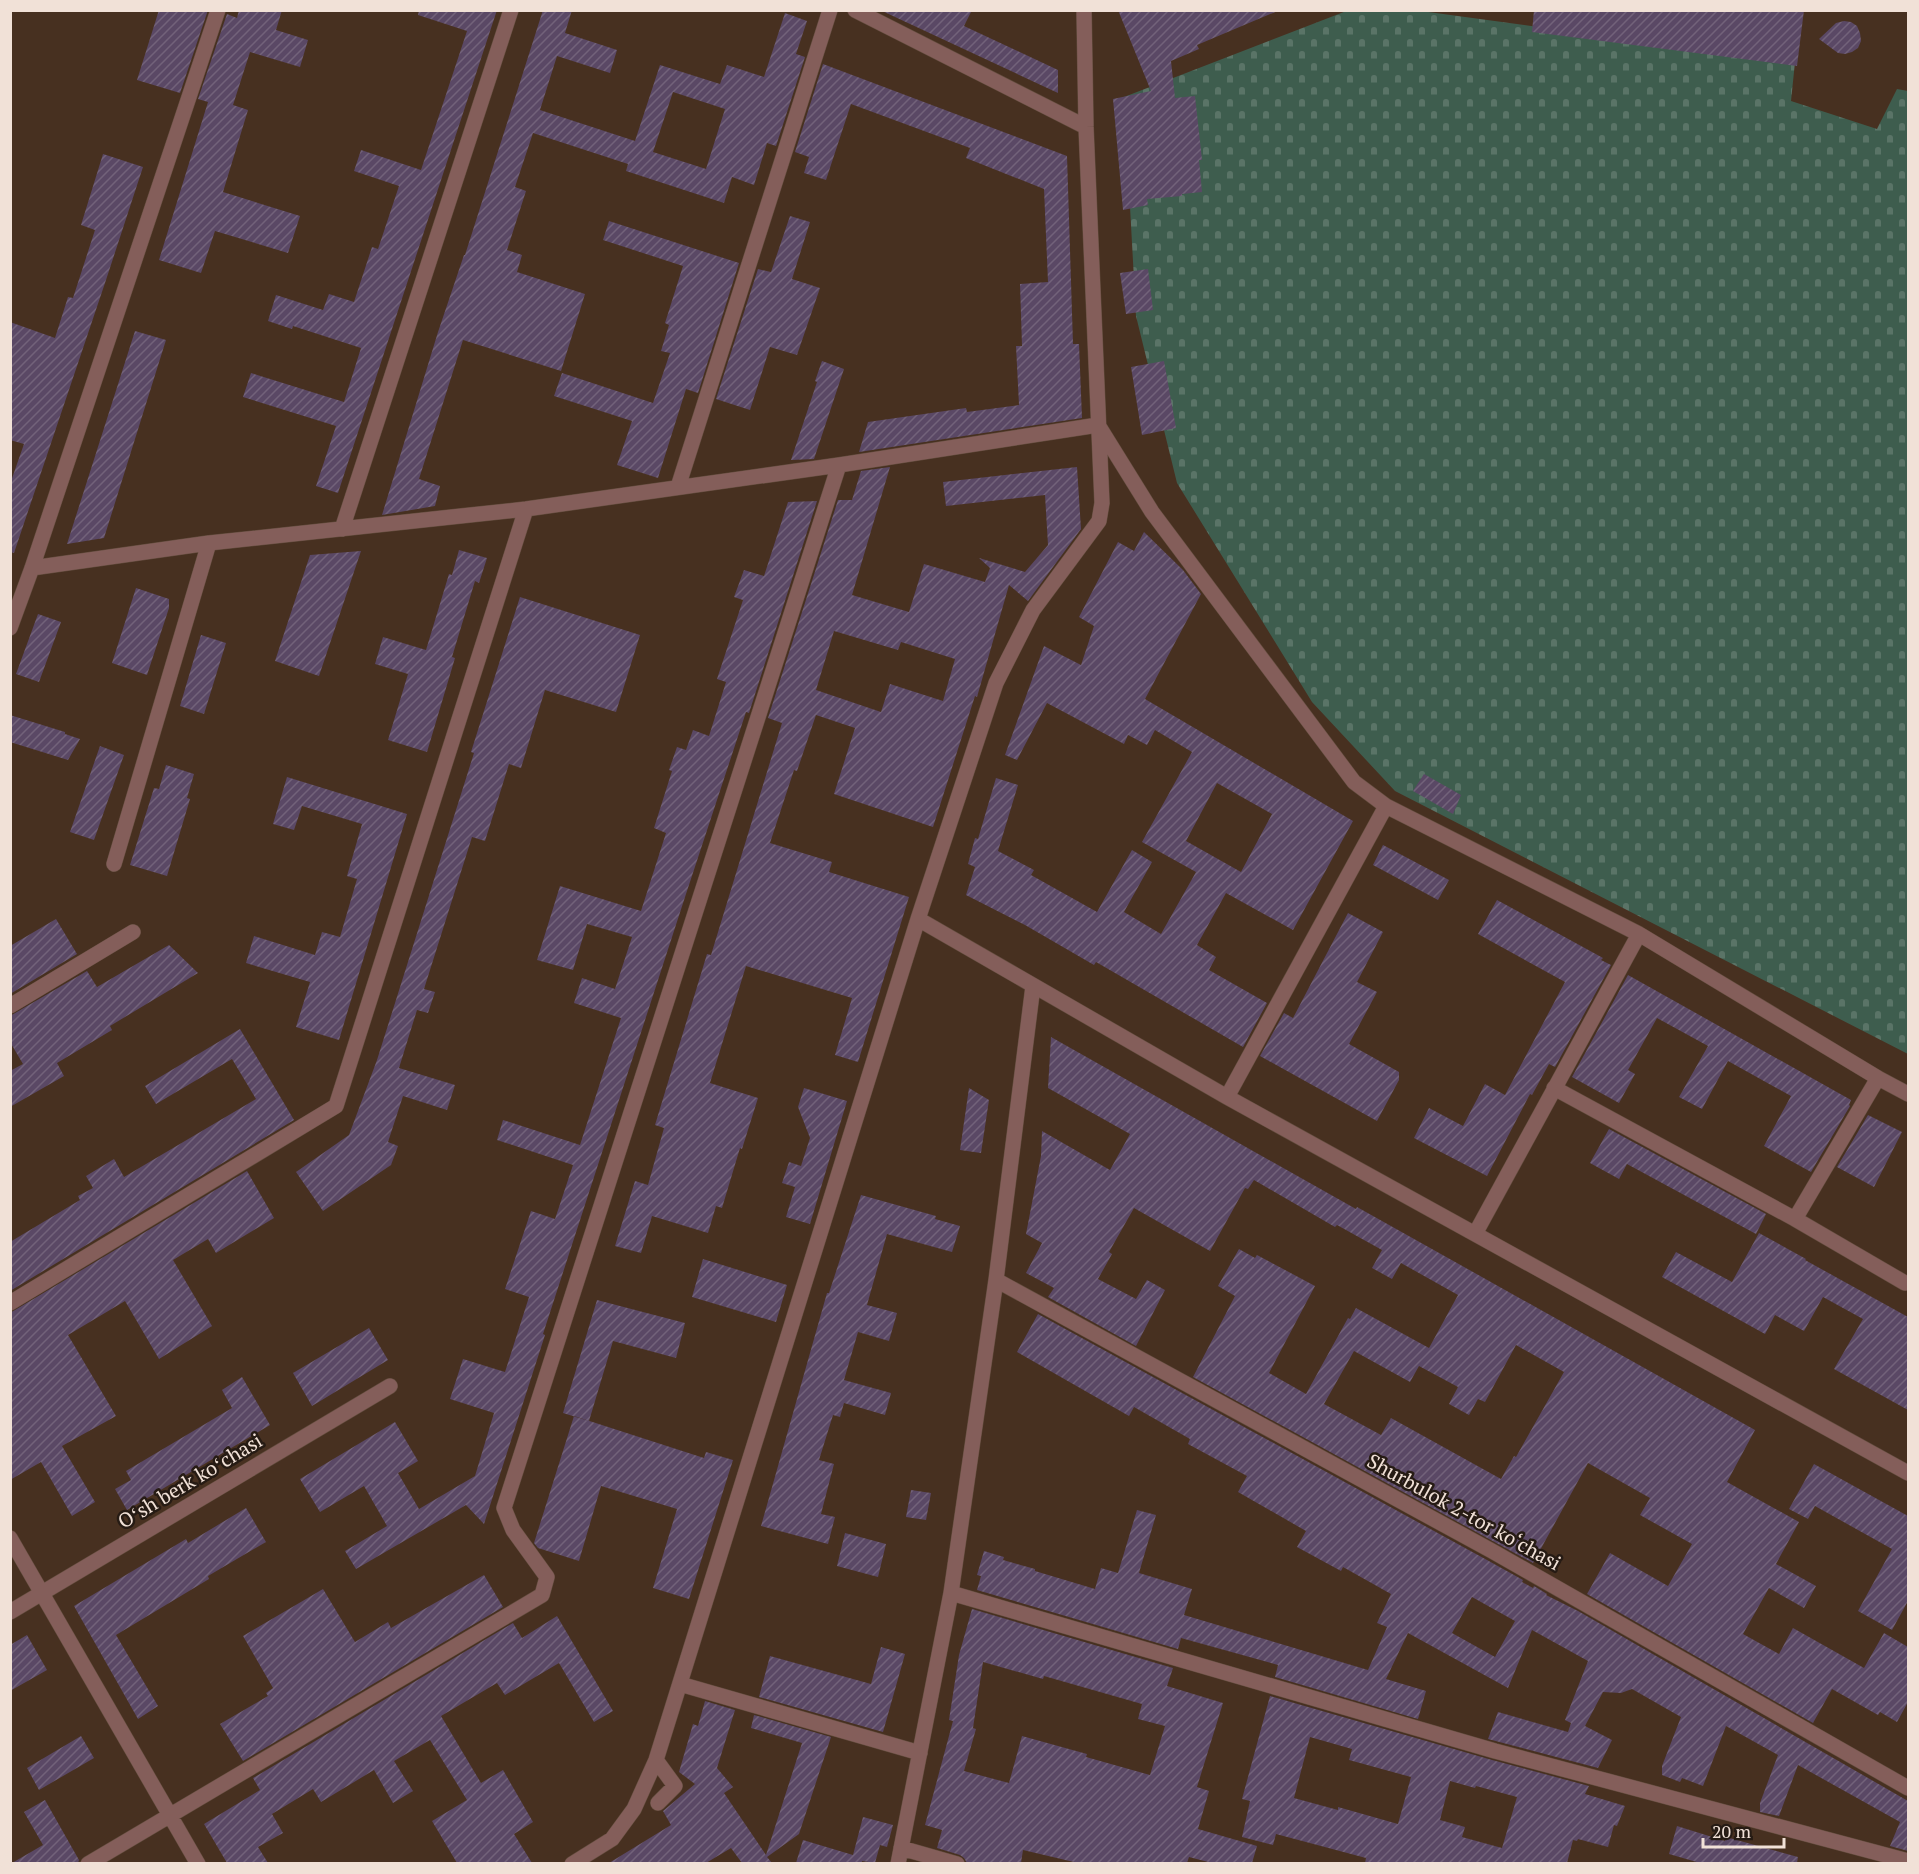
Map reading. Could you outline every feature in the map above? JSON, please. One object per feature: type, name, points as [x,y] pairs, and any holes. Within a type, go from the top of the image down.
[{"type":"street","points":[[10,628],[218,10]]},
{"type":"street","points":[[342,529],[511,10]]},
{"type":"street","points":[[678,487],[830,10]]},
{"type":"street","points":[[855,10],[1086,127]]},
{"type":"street","points":[[572,1863],[612,1839],[634,1809],[656,1760],[918,919],[996,683],[1033,610],[1099,521],[1102,504],[1086,127],[1084,10]]},
{"type":"street","points":[[32,568],[209,543],[526,509],[839,465],[1098,425]]},
{"type":"street","points":[[1098,425],[1152,512],[1354,782],[1386,806],[1639,934],[1908,1094]]},
{"type":"street","points":[[88,1863],[542,1595],[548,1578],[513,1530],[504,1508],[839,465]]},
{"type":"street","points":[[10,1304],[336,1106],[526,509]]},
{"type":"street","points":[[114,864],[209,543]]},
{"type":"street","points":[[1227,1097],[1386,806]]},
{"type":"street","points":[[918,919],[1227,1097],[1908,1473]]},
{"type":"street","points":[[10,1006],[133,932]]},
{"type":"street","points":[[1475,1234],[1639,934]]},
{"type":"street","points":[[957,1863],[900,1856],[951,1593],[996,1280],[1033,986]]},
{"type":"street","points":[[1795,1219],[1878,1078]]},
{"type":"street","points":[[1554,1088],[1795,1219],[1905,1283]]},
{"type":"street","name":"Shurbulok 2-tor ko‘chasi","points":[[996,1280],[1492,1551],[1908,1788]]},
{"type":"street","name":"Oʻsh berk koʻchasi","points":[[10,1612],[390,1386]]},
{"type":"street","points":[[10,1538],[198,1863]]},
{"type":"street","points":[[951,1593],[1495,1751],[1908,1861]]},
{"type":"street","points":[[680,1684],[920,1753]]},
{"type":"street","points":[[656,1760],[675,1786],[658,1803]]},
{"type":"green space","points":[[1349,10],[1421,11],[1795,62],[1791,101],[1877,129],[1897,89],[1908,91],[1908,1054],[1395,791],[1312,702],[1177,483],[1136,316],[1124,97]]},
{"type":"building","points":[[159,10],[208,10],[180,93],[137,80]]},
{"type":"building","points":[[239,10],[282,10],[276,30],[308,40],[300,67],[250,52],[233,105],[248,110],[223,192],[300,216],[288,253],[215,231],[201,273],[159,260],[208,102],[198,99],[227,14],[237,18]]},
{"type":"building","points":[[419,10],[497,10],[338,493],[316,486],[336,426],[243,397],[251,373],[344,402],[361,348],[293,326],[292,329],[268,321],[276,295],[323,310],[329,294],[354,302],[372,247],[378,249],[399,186],[354,171],[361,150],[421,170],[467,31],[418,15]]},
{"type":"building","points":[[543,10],[572,10],[565,33],[617,50],[610,73],[557,56],[540,110],[635,141],[660,65],[720,84],[727,65],[764,77],[785,13],[807,21],[796,54],[805,57],[776,146],[767,143],[754,185],[732,177],[724,203],[626,171],[628,164],[533,133],[515,187],[526,191],[507,250],[522,255],[517,272],[585,294],[561,371],[463,340],[419,479],[440,486],[435,506],[382,515],[438,332]],"holes":[[[673,92],[725,109],[706,169],[653,152]]]},
{"type":"building","points":[[880,10],[972,10],[964,26],[1058,70],[1058,93]]},
{"type":"building","points":[[1118,10],[1280,10],[1197,45],[1199,49],[1171,61],[1175,98],[1195,96],[1202,160],[1199,160],[1202,192],[1147,199],[1148,205],[1123,210],[1113,99],[1151,91]]},
{"type":"building","points":[[1534,10],[1804,10],[1797,66],[1532,32]]},
{"type":"building","points":[[1844,21],[1857,26],[1861,41],[1858,48],[1845,54],[1838,53],[1819,39],[1836,23]]},
{"type":"building","points":[[823,64],[1067,156],[1073,344],[1079,344],[1082,418],[859,452],[868,422],[966,408],[967,412],[1019,405],[1016,346],[1022,346],[1020,284],[1048,282],[1044,189],[966,158],[970,148],[851,104],[826,180],[804,173],[809,157],[795,152]]},
{"type":"building","points":[[103,154],[143,167],[14,553],[10,552],[10,484],[24,444],[10,440],[10,322],[55,338],[68,297],[73,298],[95,230],[81,225]]},
{"type":"building","points":[[790,216],[810,222],[792,279],[820,288],[797,355],[770,347],[750,410],[716,399],[758,269],[771,272]]},
{"type":"building","points":[[609,221],[739,263],[698,393],[686,389],[658,478],[617,465],[632,421],[554,396],[562,373],[653,403],[670,353],[661,351],[669,325],[665,323],[683,266],[603,240]]},
{"type":"building","points":[[1148,269],[1153,310],[1126,314],[1120,273]]},
{"type":"building","points":[[135,331],[166,340],[104,538],[67,544]]},
{"type":"building","points":[[822,361],[844,369],[814,459],[791,460],[817,382],[815,381]]},
{"type":"building","points":[[1164,361],[1176,428],[1142,435],[1131,367]]},
{"type":"building","points":[[890,467],[852,595],[909,612],[924,564],[985,582],[990,568],[979,558],[1025,572],[1048,545],[1045,495],[946,506],[943,482],[1077,467],[1081,529],[1028,601],[1009,585],[977,697],[975,696],[933,827],[834,794],[855,728],[816,715],[797,771],[794,770],[770,843],[832,862],[829,872],[909,897],[858,1062],[835,1055],[852,998],[746,966],[710,1083],[758,1098],[722,1208],[716,1206],[708,1233],[652,1216],[641,1253],[615,1246],[635,1181],[648,1185],[664,1128],[655,1125],[707,954],[711,955],[782,723],[768,718],[838,500],[852,500],[861,471]],"holes":[[[834,631],[898,650],[901,642],[955,659],[943,701],[890,684],[881,712],[816,690]]]},
{"type":"building","points":[[817,501],[749,713],[746,712],[686,894],[543,1334],[545,1335],[484,1524],[466,1505],[356,1569],[345,1551],[387,1526],[364,1486],[320,1512],[300,1479],[395,1422],[418,1461],[398,1473],[419,1509],[475,1476],[494,1413],[450,1399],[463,1359],[505,1372],[529,1297],[505,1289],[531,1211],[555,1219],[573,1165],[497,1140],[503,1120],[580,1145],[621,1018],[574,1003],[582,978],[615,989],[632,937],[587,924],[573,970],[537,960],[560,886],[641,911],[666,833],[654,828],[677,747],[686,750],[693,730],[709,736],[726,682],[717,679],[743,600],[734,597],[744,570],[764,576],[788,502]]},
{"type":"building","points":[[1144,532],[1183,570],[1201,594],[1145,699],[1353,821],[1293,930],[1226,893],[1197,945],[1216,957],[1209,970],[1267,1003],[1243,1047],[1096,962],[1094,965],[1025,925],[966,895],[975,867],[968,864],[996,778],[1018,785],[998,851],[1034,870],[1031,875],[1097,912],[1132,850],[1152,862],[1124,912],[1161,934],[1196,872],[1142,842],[1192,752],[1155,730],[1147,745],[1128,735],[1124,744],[1047,703],[1017,760],[1005,755],[1044,646],[1081,665],[1094,626],[1079,617],[1118,542],[1134,551]],"holes":[[[1217,783],[1272,814],[1241,872],[1186,841]]]},
{"type":"building","points":[[459,550],[487,558],[479,583],[475,581],[427,752],[388,740],[408,674],[375,664],[383,637],[426,650],[449,574],[452,575]]},
{"type":"building","points":[[361,551],[319,676],[275,661],[310,555]]},
{"type":"building","points":[[136,588],[169,599],[169,608],[147,675],[112,663]]},
{"type":"building","points":[[520,597],[640,635],[616,712],[545,690],[521,768],[509,764],[485,841],[472,837],[424,989],[435,992],[428,1013],[417,1010],[399,1068],[455,1085],[447,1110],[403,1096],[388,1142],[398,1146],[391,1165],[323,1211],[296,1172],[349,1135],[377,1060],[474,753],[471,752]]},
{"type":"building","points":[[38,614],[61,622],[39,682],[16,674]]},
{"type":"building","points":[[201,635],[226,643],[204,714],[180,706]]},
{"type":"building","points":[[10,715],[80,739],[68,760],[10,742]]},
{"type":"building","points":[[100,746],[124,755],[94,840],[70,832]]},
{"type":"building","points":[[166,765],[194,774],[187,798],[190,799],[167,876],[130,865],[154,788],[159,789]]},
{"type":"building","points":[[1424,774],[1461,795],[1453,814],[1413,791]]},
{"type":"building","points":[[287,777],[407,814],[339,1040],[296,1027],[310,982],[246,963],[254,936],[315,955],[322,932],[340,937],[357,879],[347,876],[362,824],[302,806],[294,830],[273,824]]},
{"type":"building","points":[[1383,845],[1449,880],[1438,900],[1373,865]]},
{"type":"building","points":[[1497,900],[1603,958],[1601,960],[1611,965],[1555,1067],[1549,1064],[1532,1095],[1530,1094],[1487,1176],[1414,1138],[1429,1108],[1463,1126],[1485,1084],[1505,1095],[1565,982],[1478,934]]},
{"type":"building","points":[[1348,913],[1383,932],[1357,982],[1377,992],[1349,1044],[1399,1072],[1399,1080],[1377,1121],[1260,1056],[1284,1013],[1293,1018]]},
{"type":"building","points":[[56,919],[77,954],[10,994],[10,946]]},
{"type":"building","points":[[169,945],[198,973],[110,1026],[112,1030],[57,1063],[64,1076],[10,1107],[10,1071],[23,1064],[10,1042],[10,1016],[87,971],[97,987]]},
{"type":"building","points":[[1628,975],[1851,1100],[1850,1106],[1811,1172],[1764,1146],[1791,1096],[1728,1061],[1702,1109],[1679,1097],[1708,1046],[1657,1018],[1628,1070],[1635,1074],[1619,1103],[1572,1077]]},
{"type":"building","points":[[240,1029],[294,1120],[10,1291],[10,1242],[80,1200],[78,1196],[93,1188],[86,1176],[114,1159],[124,1177],[256,1099],[232,1059],[156,1104],[145,1086]]},
{"type":"building","points":[[1051,1037],[1755,1430],[1727,1482],[1799,1522],[1776,1564],[1816,1586],[1804,1608],[1769,1588],[1743,1634],[1779,1654],[1793,1628],[1864,1668],[1884,1633],[1908,1647],[1908,1702],[1897,1722],[1880,1712],[1878,1715],[1832,1689],[1813,1723],[1587,1594],[1610,1553],[1668,1586],[1692,1544],[1640,1515],[1650,1498],[1588,1463],[1533,1563],[1193,1377],[1235,1296],[1218,1286],[1239,1249],[1255,1258],[1257,1255],[1315,1286],[1269,1373],[1306,1394],[1348,1318],[1350,1319],[1356,1308],[1429,1348],[1458,1295],[1401,1263],[1392,1279],[1372,1268],[1382,1250],[1337,1225],[1335,1227],[1254,1180],[1248,1189],[1245,1188],[1210,1251],[1134,1208],[1109,1252],[1112,1254],[1098,1279],[1136,1299],[1147,1280],[1165,1290],[1136,1346],[1048,1297],[1054,1288],[1026,1273],[1042,1243],[1026,1234],[1041,1156],[1042,1131],[1110,1170],[1130,1134],[1048,1088]],"holes":[[[1516,1345],[1564,1372],[1501,1479],[1391,1418],[1381,1435],[1324,1404],[1354,1351],[1410,1382],[1419,1366],[1458,1387],[1449,1404],[1469,1415],[1478,1399],[1485,1402]]]},
{"type":"building","points":[[804,1088],[847,1101],[810,1224],[786,1217],[795,1187],[782,1183],[789,1162],[801,1166],[810,1138],[798,1107]]},
{"type":"building","points":[[969,1088],[989,1100],[981,1153],[960,1150]]},
{"type":"building","points":[[1868,1115],[1902,1132],[1874,1187],[1837,1167]]},
{"type":"building","points":[[1609,1129],[1766,1214],[1756,1234],[1627,1164],[1619,1179],[1590,1163]]},
{"type":"building","points":[[247,1171],[274,1218],[216,1253],[208,1239],[173,1260],[212,1326],[159,1359],[125,1301],[68,1335],[116,1416],[62,1446],[95,1502],[72,1516],[41,1462],[10,1480],[10,1313]]},
{"type":"building","points":[[861,1195],[936,1216],[935,1219],[960,1226],[952,1252],[887,1234],[867,1305],[897,1313],[889,1341],[858,1332],[844,1380],[891,1393],[885,1415],[844,1403],[840,1417],[833,1415],[819,1460],[834,1464],[821,1514],[835,1517],[828,1544],[761,1526],[827,1293],[829,1293]]},
{"type":"building","points":[[1759,1233],[1908,1317],[1908,1410],[1834,1369],[1863,1319],[1823,1297],[1804,1331],[1775,1315],[1765,1334],[1662,1277],[1676,1252],[1732,1282]]},
{"type":"building","points":[[703,1259],[787,1285],[776,1322],[692,1297]]},
{"type":"building","points":[[597,1300],[685,1323],[676,1358],[613,1341],[589,1421],[563,1413]]},
{"type":"building","points":[[1038,1314],[1487,1560],[1523,1580],[1522,1582],[1533,1588],[1534,1586],[1546,1595],[1578,1611],[1908,1801],[1908,1851],[1890,1846],[1900,1822],[1798,1765],[1779,1816],[1760,1812],[1760,1803],[1778,1755],[1726,1726],[1703,1786],[1682,1778],[1680,1782],[1662,1775],[1662,1766],[1681,1717],[1632,1689],[1621,1693],[1603,1692],[1585,1726],[1612,1740],[1598,1768],[1488,1739],[1498,1712],[1568,1732],[1571,1723],[1565,1720],[1588,1661],[1532,1630],[1508,1688],[1408,1633],[1386,1679],[1426,1691],[1418,1719],[1275,1677],[1278,1665],[1181,1638],[1178,1649],[977,1590],[981,1576],[977,1575],[984,1551],[1004,1557],[1003,1560],[1035,1569],[1035,1571],[1095,1589],[1101,1568],[1118,1573],[1137,1510],[1156,1515],[1139,1573],[1192,1589],[1184,1615],[1368,1670],[1387,1627],[1377,1623],[1391,1594],[1343,1567],[1341,1571],[1297,1547],[1306,1531],[1238,1492],[1247,1476],[1188,1444],[1190,1439],[1134,1407],[1129,1416],[1017,1352]],"holes":[[[1472,1597],[1515,1621],[1495,1657],[1452,1633]]]},
{"type":"building","points":[[369,1328],[388,1360],[312,1406],[293,1373]]},
{"type":"building","points":[[242,1377],[270,1425],[127,1510],[115,1489],[131,1480],[126,1471],[232,1408],[222,1390]]},
{"type":"building","points":[[574,1416],[704,1458],[706,1452],[733,1460],[689,1599],[653,1588],[677,1509],[601,1486],[579,1561],[538,1548],[534,1543]]},
{"type":"building","points":[[1814,1464],[1908,1516],[1908,1601],[1892,1630],[1858,1611],[1892,1549],[1815,1506],[1808,1519],[1789,1509]]},
{"type":"building","points":[[911,1490],[931,1493],[926,1520],[906,1517]]},
{"type":"building","points":[[246,1508],[266,1542],[116,1635],[158,1706],[138,1719],[74,1606],[186,1539],[188,1543]]},
{"type":"building","points":[[845,1533],[886,1544],[878,1577],[837,1566]]},
{"type":"building","points":[[484,1575],[503,1607],[243,1761],[220,1724],[268,1696],[266,1693],[273,1688],[243,1636],[323,1589],[355,1642],[388,1622],[391,1628]]},
{"type":"building","points":[[972,1609],[1173,1668],[1167,1686],[1223,1703],[1197,1787],[1209,1791],[1198,1829],[1257,1846],[1252,1863],[1212,1863],[1189,1857],[1187,1863],[1078,1863],[1023,1850],[1021,1863],[967,1863],[960,1855],[937,1848],[942,1830],[925,1825],[953,1721],[949,1720],[959,1655]],"holes":[[[983,1662],[1043,1679],[1044,1676],[1142,1704],[1138,1719],[1165,1726],[1150,1775],[1022,1736],[1009,1783],[964,1771],[976,1729],[973,1728]]]},
{"type":"building","points":[[557,1616],[613,1711],[594,1722],[559,1663],[505,1695],[497,1683],[441,1716],[481,1783],[503,1770],[533,1822],[514,1834],[532,1863],[457,1863],[432,1821],[467,1800],[430,1740],[394,1761],[413,1791],[393,1803],[374,1770],[321,1802],[313,1789],[272,1814],[283,1833],[258,1847],[268,1863],[227,1863],[204,1824],[260,1790],[253,1778],[513,1623],[522,1638]]},
{"type":"building","points":[[27,1635],[47,1670],[10,1691],[10,1645]]},
{"type":"building","points":[[881,1647],[905,1654],[883,1732],[759,1697],[770,1656],[871,1684]]},
{"type":"building","points":[[1270,1696],[1589,1786],[1585,1794],[1625,1806],[1617,1826],[1614,1825],[1608,1847],[1578,1839],[1573,1840],[1567,1863],[1365,1863],[1366,1858],[1276,1834],[1273,1845],[1242,1837],[1250,1801],[1242,1799]],"holes":[[[1310,1737],[1352,1749],[1349,1760],[1411,1777],[1398,1824],[1338,1807],[1338,1810],[1294,1798]],[[1450,1781],[1517,1797],[1502,1848],[1462,1837],[1465,1827],[1440,1820]]]},
{"type":"building","points":[[705,1701],[735,1710],[717,1768],[733,1787],[724,1793],[766,1855],[802,1743],[751,1728],[754,1715],[831,1737],[799,1834],[767,1857],[772,1863],[742,1863],[731,1848],[706,1863],[609,1863],[671,1825],[663,1811],[695,1784],[679,1772],[693,1724],[698,1726]]},
{"type":"building","points":[[81,1736],[94,1758],[39,1790],[27,1768]]},
{"type":"building","points":[[45,1800],[79,1860],[78,1863],[12,1863],[43,1845],[24,1812]]},
{"type":"building","points":[[863,1817],[893,1825],[887,1847],[880,1845],[875,1863],[862,1861],[862,1863],[796,1863],[803,1840],[853,1855]]},
{"type":"building","points":[[1677,1826],[1725,1841],[1726,1837],[1798,1857],[1797,1863],[1700,1863],[1669,1854]]}]
